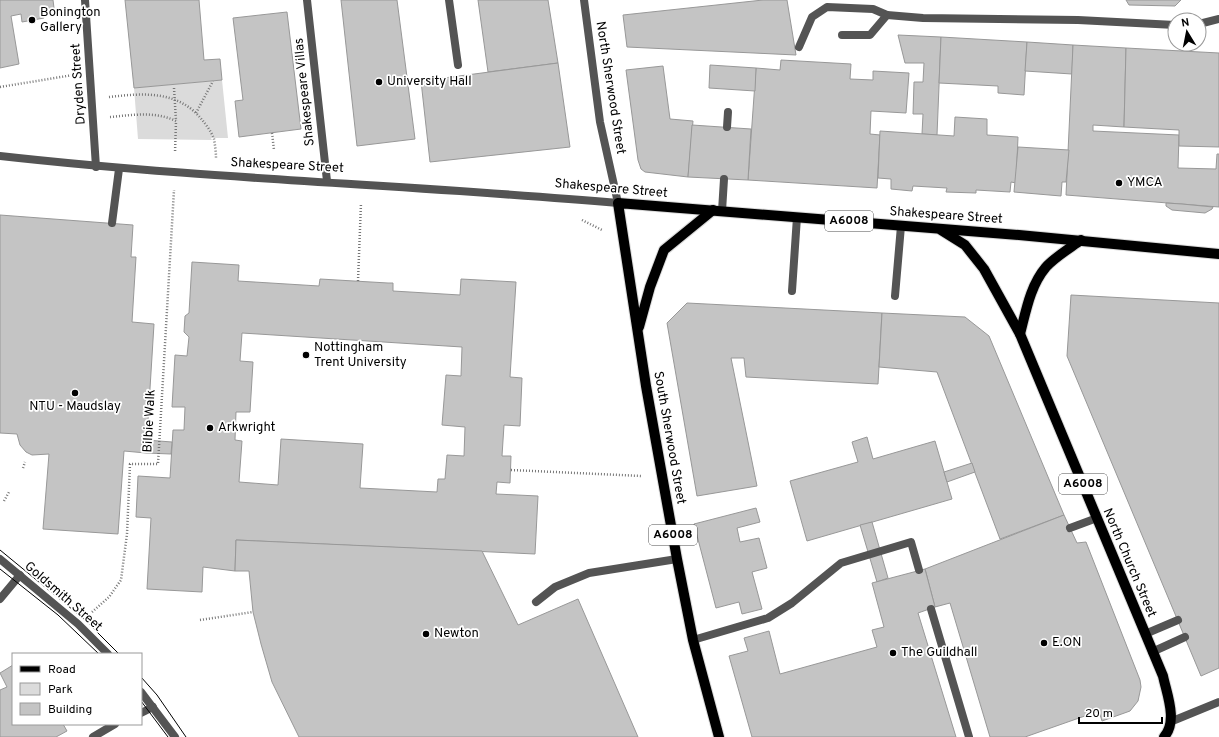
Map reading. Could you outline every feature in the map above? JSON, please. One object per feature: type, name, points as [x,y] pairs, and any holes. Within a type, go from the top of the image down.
[{"type":"main road","name":"Shakespeare Street","points":[[618,203],[1081,240],[1219,254]]},
{"type":"main road","name":"South Sherwood Street","points":[[618,203],[646,386],[677,559],[693,640],[719,737]]},
{"type":"main road","name":"South Sherwood Street","points":[[638,331],[650,287],[664,250],[717,210]]},
{"type":"main road","name":"North Church Street","points":[[938,229],[965,245],[984,269],[1020,334],[1163,676],[1170,709],[1168,732],[1164,737]]},
{"type":"main road","points":[[1020,334],[1028,303],[1037,281],[1046,266],[1081,240]]},
{"type":"street","name":"Dryden Street","points":[[85,0],[91,72],[96,167]]},
{"type":"street","name":"Shakespeare Villas","points":[[307,0],[327,181]]},
{"type":"street","points":[[449,0],[458,65]]},
{"type":"street","name":"North Sherwood Street","points":[[584,0],[600,122],[618,203]]},
{"type":"street","points":[[799,47],[812,16],[827,7],[873,10],[887,15],[923,18],[1078,20],[1167,26]]},
{"type":"street","points":[[842,34],[870,35],[887,15]]},
{"type":"street","points":[[1207,22],[1219,19]]},
{"type":"street","points":[[727,128],[728,112]]},
{"type":"street","name":"Shakespeare Street","points":[[0,156],[119,169],[219,176],[362,183],[618,203]]},
{"type":"street","points":[[112,223],[119,169]]},
{"type":"street","points":[[717,210],[724,179]]},
{"type":"street","points":[[792,292],[797,217]]},
{"type":"street","points":[[895,296],[901,226]]},
{"type":"street","points":[[1070,528],[1097,518]]},
{"type":"street","points":[[693,640],[768,618],[792,603],[841,563],[911,542],[919,570]]},
{"type":"street","name":"Goldsmith Street","points":[[0,559],[78,624],[107,653]]},
{"type":"street","points":[[536,602],[555,587],[589,573],[677,559]]},
{"type":"street","points":[[0,599],[20,575]]},
{"type":"street","points":[[931,609],[969,737]]},
{"type":"street","points":[[1145,634],[1178,620]]},
{"type":"street","points":[[1152,652],[1185,636]]},
{"type":"street","points":[[142,693],[175,737]]},
{"type":"street","points":[[1170,722],[1219,702]]},
{"type":"street","points":[[142,712],[153,707]]},
{"type":"street","points":[[93,737],[113,725]]},
{"type":"path","points":[[0,87],[91,72]]},
{"type":"path","points":[[196,113],[213,81]]},
{"type":"path","points":[[174,88],[176,121],[175,173]]},
{"type":"path","points":[[92,98],[138,94],[175,98],[196,113],[214,138],[219,176]]},
{"type":"path","points":[[93,119],[138,114],[164,115],[176,121]]},
{"type":"path","points":[[272,133],[274,150]]},
{"type":"path","name":"Bilbie Walk","points":[[78,624],[109,597],[121,580],[127,534],[130,464],[158,464],[175,173]]},
{"type":"path","points":[[358,281],[362,183]]},
{"type":"path","points":[[23,468],[25,462]]},
{"type":"path","points":[[511,470],[663,477]]},
{"type":"path","points":[[4,500],[9,492]]},
{"type":"path","points":[[200,620],[253,612]]},
{"type":"green space","points":[[222,80],[228,138],[211,138],[212,140],[138,139],[134,88]]},
{"type":"building","points":[[0,0],[53,0],[54,8],[42,10],[44,18],[22,22],[21,14],[11,16],[19,64],[0,68]]},
{"type":"building","points":[[125,0],[199,0],[204,60],[220,59],[222,80],[134,88]]},
{"type":"building","name":"University Hall","points":[[341,0],[397,0],[415,139],[357,146]]},
{"type":"building","points":[[478,0],[548,0],[558,63],[488,72]]},
{"type":"building","points":[[763,0],[787,0],[796,55],[627,47],[623,15]]},
{"type":"building","points":[[1126,0],[1181,0],[1175,6],[1129,5]]},
{"type":"building","points":[[287,12],[301,129],[239,137],[235,101],[243,100],[233,18]]},
{"type":"building","points":[[898,35],[941,37],[937,135],[922,134],[923,114],[913,114],[914,82],[923,82],[924,63],[905,63]]},
{"type":"building","points":[[941,37],[1027,42],[1024,95],[998,93],[998,86],[939,83]]},
{"type":"building","points":[[1027,42],[1073,45],[1072,74],[1025,71]]},
{"type":"building","points":[[1073,45],[1126,48],[1124,127],[1093,125],[1093,131],[1179,135],[1178,168],[1216,169],[1217,154],[1219,154],[1219,207],[1066,195]]},
{"type":"building","points":[[1126,48],[1167,50],[1167,52],[1219,53],[1219,147],[1179,146],[1179,130],[1124,127]]},
{"type":"building","points":[[781,60],[851,64],[850,79],[873,80],[873,71],[909,73],[906,113],[871,111],[870,134],[880,135],[877,188],[748,180],[756,68],[780,70]]},
{"type":"building","points":[[558,63],[570,147],[430,162],[421,81]]},
{"type":"building","points":[[710,65],[756,68],[755,91],[709,88]]},
{"type":"building","points":[[663,66],[670,119],[693,121],[688,177],[645,172],[641,169],[638,160],[626,70]]},
{"type":"building","points":[[955,117],[987,119],[987,135],[1018,137],[1016,183],[1011,182],[1010,192],[976,190],[976,193],[946,192],[947,188],[913,186],[912,191],[891,189],[891,179],[878,178],[880,131],[954,136]]},
{"type":"building","points":[[692,125],[751,129],[748,180],[688,177]]},
{"type":"building","points":[[1018,147],[1069,150],[1066,182],[1062,182],[1061,196],[1014,192]]},
{"type":"building","points":[[1166,203],[1213,207],[1205,213],[1172,210],[1166,206]]},
{"type":"building","name":"NTU - Maudslay","points":[[0,215],[133,225],[131,257],[136,257],[132,322],[154,324],[146,453],[124,451],[118,534],[43,529],[49,454],[32,455],[26,452],[20,445],[17,434],[0,433]]},
{"type":"building","name":"Arkwright","points":[[192,262],[239,265],[238,281],[319,286],[320,279],[393,283],[393,291],[460,295],[461,279],[516,282],[510,377],[522,378],[520,426],[504,425],[502,456],[511,456],[510,483],[497,482],[496,494],[538,496],[535,554],[236,540],[235,571],[203,567],[202,592],[147,589],[151,518],[136,517],[138,476],[170,478],[173,430],[184,430],[185,407],[172,407],[175,355],[187,356],[189,337],[184,332],[185,316],[189,313]],"holes":[[[242,333],[462,347],[461,376],[446,375],[442,425],[465,427],[464,456],[447,455],[445,479],[438,479],[437,492],[360,488],[363,444],[281,439],[278,485],[239,482],[242,441],[235,440],[236,412],[250,412],[253,362],[240,361]]]},
{"type":"building","points":[[1071,295],[1219,303],[1219,668],[1201,676],[1067,356]]},
{"type":"building","points":[[687,303],[882,313],[878,384],[746,377],[744,358],[731,358],[757,486],[697,496],[667,323]]},
{"type":"building","points":[[882,313],[965,317],[989,336],[1064,515],[1000,539],[937,372],[879,367]]},
{"type":"building","points":[[867,437],[873,459],[935,441],[952,499],[807,541],[790,481],[858,462],[852,442]]},
{"type":"building","points":[[146,440],[172,442],[171,454],[146,453]]},
{"type":"building","points":[[972,463],[975,472],[947,482],[944,472]]},
{"type":"building","points":[[756,508],[760,522],[737,528],[740,542],[759,538],[767,568],[752,572],[762,609],[742,614],[739,602],[716,608],[694,524]]},
{"type":"building","name":"E.ON","points":[[1064,515],[1077,543],[1086,542],[1140,680],[1141,687],[1138,701],[1130,711],[1102,721],[1099,711],[1025,737],[990,737],[950,603],[935,607],[925,569]]},
{"type":"building","points":[[872,522],[888,578],[877,582],[860,525]]},
{"type":"building","name":"Newton","points":[[236,540],[482,551],[518,625],[578,599],[638,737],[299,737],[272,682],[253,612],[249,571],[235,571]]},
{"type":"building","name":"The Guildhall","points":[[925,569],[935,607],[918,613],[956,737],[752,737],[729,656],[748,651],[744,638],[769,631],[780,674],[877,647],[872,630],[884,627],[872,583]]},
{"type":"building","points":[[12,666],[12,725],[64,725],[67,731],[56,737],[0,737],[0,690],[7,687],[0,673]]},
{"type":"tram line","points":[[0,550],[84,619],[118,653]]},
{"type":"tram line","points":[[0,569],[58,615],[98,653]]},
{"type":"tram line","points":[[142,678],[157,695],[186,737]]},
{"type":"tram line","points":[[142,702],[168,737]]},
{"type":"place","name":"Bonington Gallery","points":[[32,20]]},
{"type":"place","name":"University Hall","points":[[379,82]]},
{"type":"place","name":"YMCA","points":[[1119,183]]},
{"type":"place","name":"Nottingham Trent University","points":[[306,355]]},
{"type":"place","name":"NTU - Maudslay","points":[[75,393]]},
{"type":"place","name":"Arkwright","points":[[210,428]]},
{"type":"place","name":"Newton","points":[[426,634]]},
{"type":"place","name":"E.ON","points":[[1044,643]]},
{"type":"place","name":"The Guildhall","points":[[893,653]]}]
